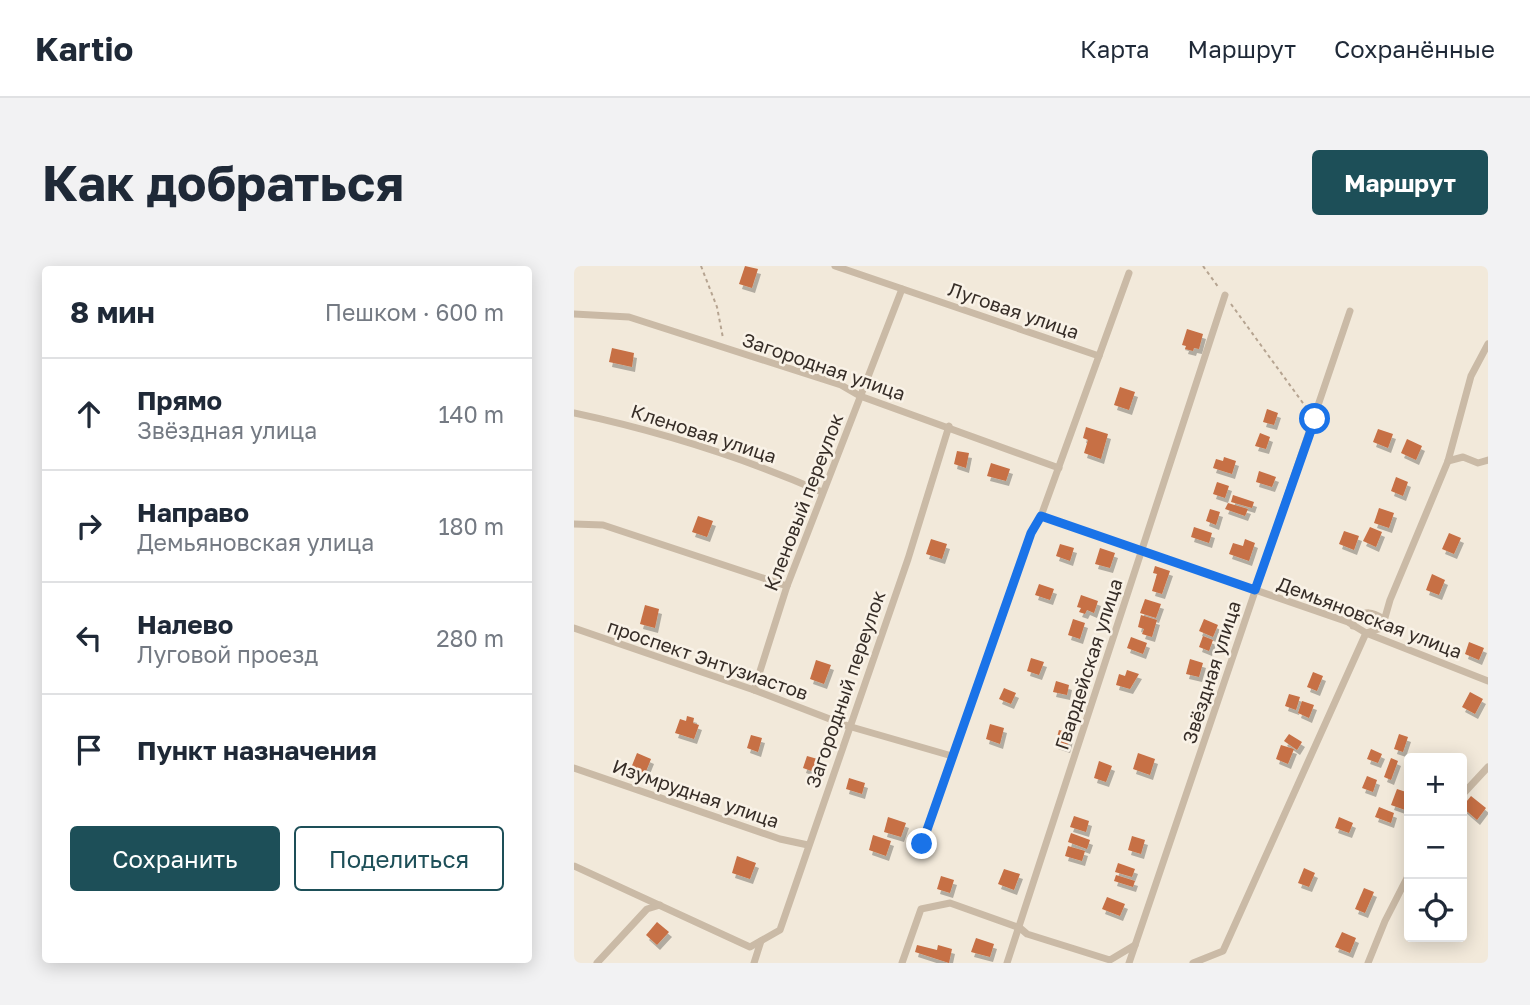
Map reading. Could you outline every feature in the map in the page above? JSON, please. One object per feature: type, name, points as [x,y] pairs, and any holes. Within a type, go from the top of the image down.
[{"type":"street","name":"Луговая улица","points":[[835,266],[1099,356],[1129,273]]},
{"type":"street","name":"Кленовый переулок","points":[[754,690],[787,586],[902,289]]},
{"type":"street","name":"Гвардейская улица","points":[[1007,963],[1225,295]]},
{"type":"street","name":"Звёздная улица","points":[[1129,963],[1350,311]]},
{"type":"street","name":"Загородная улица","points":[[574,314],[629,317],[724,347],[841,385],[860,396],[1059,468]]},
{"type":"street","points":[[1193,963],[1223,951],[1366,633],[1382,628],[1448,461],[1471,376],[1488,344]]},
{"type":"street","points":[[922,844],[1031,533],[1041,516],[1099,356]]},
{"type":"street","name":"Кленовая улица","points":[[574,413],[616,422],[773,471],[822,492]]},
{"type":"street","name":"Загородный переулок","points":[[661,905],[750,947],[780,930],[848,726],[908,559],[949,426]]},
{"type":"street","points":[[1448,461],[1463,457],[1478,463],[1488,460]]},
{"type":"street","name":"Демьяновская улица","points":[[1041,516],[1255,590],[1487,677]]},
{"type":"street","points":[[574,524],[603,525],[787,586]]},
{"type":"street","points":[[1353,626],[1353,618],[1367,611],[1372,611],[1384,619]]},
{"type":"street","name":"проспект Энтузиастов","points":[[574,628],[754,690],[848,726],[952,756]]},
{"type":"street","points":[[1467,789],[1488,766]]},
{"type":"street","name":"Изумрудная улица","points":[[574,768],[780,839],[808,845]]},
{"type":"street","points":[[574,866],[661,905]]},
{"type":"street","points":[[1368,963],[1406,879]]},
{"type":"street","points":[[902,963],[921,909],[950,903],[1020,928],[1027,934],[1110,960],[1135,944]]},
{"type":"street","points":[[597,963],[647,909],[661,905]]},
{"type":"street","points":[[754,963],[761,941]]},
{"type":"path","points":[[701,266],[717,307],[724,347]]},
{"type":"path","points":[[1203,266],[1315,419]]},
{"type":"building","points":[[745,266],[758,269],[752,288],[739,284]]},
{"type":"building","points":[[1187,329],[1203,334],[1199,349],[1194,348],[1193,351],[1182,345]]},
{"type":"building","points":[[612,348],[634,353],[632,367],[609,362]]},
{"type":"building","points":[[1120,387],[1135,392],[1129,410],[1114,405]]},
{"type":"building","points":[[1267,409],[1278,413],[1274,425],[1263,422]]},
{"type":"building","points":[[1086,427],[1108,434],[1101,459],[1084,453],[1088,440],[1083,438]]},
{"type":"building","points":[[1378,429],[1393,434],[1388,448],[1373,442]]},
{"type":"building","points":[[1260,433],[1270,437],[1266,449],[1255,446]]},
{"type":"building","points":[[1407,439],[1422,446],[1416,460],[1401,453]]},
{"type":"building","points":[[957,451],[969,453],[966,468],[954,464]]},
{"type":"building","points":[[1224,457],[1236,461],[1232,474],[1213,468],[1216,459],[1223,461]]},
{"type":"building","points":[[991,463],[1010,469],[1006,481],[987,476]]},
{"type":"building","points":[[1259,471],[1276,477],[1272,487],[1256,482]]},
{"type":"building","points":[[1396,477],[1408,482],[1403,496],[1391,491]]},
{"type":"building","points":[[1217,482],[1229,486],[1225,498],[1213,494]]},
{"type":"building","points":[[1233,495],[1254,502],[1252,508],[1231,502]]},
{"type":"building","points":[[1228,503],[1248,509],[1245,516],[1225,509]]},
{"type":"building","points":[[1379,508],[1394,513],[1389,528],[1374,523]]},
{"type":"building","points":[[1210,509],[1220,512],[1216,525],[1206,521]]},
{"type":"building","points":[[698,516],[713,521],[707,537],[692,532]]},
{"type":"building","points":[[1194,527],[1212,533],[1209,543],[1191,537]]},
{"type":"building","points":[[1370,527],[1382,532],[1376,547],[1363,541]]},
{"type":"building","points":[[1344,531],[1359,536],[1354,550],[1339,544]]},
{"type":"building","points":[[1449,533],[1461,538],[1454,554],[1442,549]]},
{"type":"building","points":[[931,539],[947,544],[942,559],[926,554]]},
{"type":"building","points":[[1245,539],[1255,543],[1249,561],[1229,554],[1233,543],[1243,546]]},
{"type":"building","points":[[1060,544],[1074,548],[1070,561],[1056,556]]},
{"type":"building","points":[[1100,548],[1115,553],[1110,568],[1095,564]]},
{"type":"building","points":[[1155,566],[1170,571],[1162,594],[1152,591],[1157,574],[1153,573]]},
{"type":"building","points":[[1432,574],[1445,580],[1439,595],[1426,590]]},
{"type":"building","points":[[1039,584],[1054,589],[1050,600],[1035,595]]},
{"type":"building","points":[[1081,595],[1098,601],[1094,613],[1087,610],[1085,614],[1079,612],[1081,608],[1077,607]]},
{"type":"building","points":[[1145,599],[1161,604],[1156,618],[1140,613]]},
{"type":"building","points":[[645,605],[659,609],[655,628],[640,624]]},
{"type":"building","points":[[1141,615],[1157,620],[1152,637],[1142,634],[1144,629],[1138,627]]},
{"type":"building","points":[[1073,619],[1085,623],[1080,639],[1068,635]]},
{"type":"building","points":[[1204,619],[1218,625],[1213,637],[1199,631]]},
{"type":"building","points":[[1203,636],[1213,640],[1209,651],[1199,647]]},
{"type":"building","points":[[1131,637],[1147,643],[1143,654],[1127,648]]},
{"type":"building","points":[[1469,642],[1484,648],[1479,660],[1465,654]]},
{"type":"building","points":[[1031,658],[1044,662],[1039,675],[1027,671]]},
{"type":"building","points":[[1190,659],[1203,663],[1199,677],[1186,674]]},
{"type":"building","points":[[816,660],[831,665],[824,684],[810,679]]},
{"type":"building","points":[[1127,670],[1139,674],[1130,689],[1116,685],[1119,674],[1125,676]]},
{"type":"building","points":[[1313,672],[1323,676],[1317,691],[1307,687]]},
{"type":"building","points":[[1056,681],[1069,685],[1067,695],[1053,692]]},
{"type":"building","points":[[1004,688],[1016,693],[1011,704],[999,699]]},
{"type":"building","points":[[1470,692],[1483,699],[1475,714],[1462,707]]},
{"type":"building","points":[[1289,694],[1300,697],[1296,710],[1285,706]]},
{"type":"building","points":[[1302,701],[1314,705],[1309,718],[1298,713]]},
{"type":"building","points":[[687,716],[694,718],[693,723],[699,725],[694,739],[675,733],[680,719],[686,721]]},
{"type":"building","points":[[990,724],[1004,728],[1000,744],[986,739]]},
{"type":"building","points":[[1059,730],[1071,733],[1067,748],[1055,744]]},
{"type":"building","points":[[1289,734],[1302,742],[1297,750],[1284,741]]},
{"type":"building","points":[[1399,734],[1408,737],[1403,752],[1394,749]]},
{"type":"building","points":[[751,735],[762,738],[758,752],[747,748]]},
{"type":"building","points":[[1281,745],[1294,749],[1288,764],[1276,759]]},
{"type":"building","points":[[1371,749],[1382,754],[1378,763],[1367,759]]},
{"type":"building","points":[[637,753],[651,759],[645,774],[631,768]]},
{"type":"building","points":[[1138,753],[1155,759],[1150,775],[1133,769]]},
{"type":"building","points":[[807,756],[821,760],[817,773],[803,768]]},
{"type":"building","points":[[1391,758],[1398,761],[1391,780],[1384,777]]},
{"type":"building","points":[[1099,761],[1112,766],[1106,782],[1094,778]]},
{"type":"building","points":[[1367,776],[1377,780],[1373,792],[1362,788]]},
{"type":"building","points":[[849,778],[865,783],[862,794],[846,789]]},
{"type":"building","points":[[1397,789],[1404,791],[1404,810],[1391,805]]},
{"type":"building","points":[[1471,796],[1486,808],[1477,820],[1467,811],[1467,801]]},
{"type":"building","points":[[1379,807],[1394,813],[1391,823],[1375,817]]},
{"type":"building","points":[[1074,816],[1089,821],[1086,832],[1070,827]]},
{"type":"building","points":[[888,817],[906,823],[901,837],[884,832]]},
{"type":"building","points":[[1339,817],[1353,823],[1349,833],[1335,828]]},
{"type":"building","points":[[1071,833],[1090,840],[1087,849],[1068,842]]},
{"type":"building","points":[[873,835],[891,841],[886,856],[869,850]]},
{"type":"building","points":[[1132,836],[1145,840],[1141,854],[1128,850]]},
{"type":"building","points":[[1068,846],[1085,851],[1082,861],[1065,856]]},
{"type":"building","points":[[737,856],[756,863],[750,879],[732,873]]},
{"type":"building","points":[[1118,863],[1135,869],[1132,877],[1115,872]]},
{"type":"building","points":[[1304,868],[1315,873],[1309,887],[1298,883]]},
{"type":"building","points":[[1004,869],[1020,874],[1014,890],[998,884]]},
{"type":"building","points":[[1116,875],[1135,881],[1133,887],[1114,881]]},
{"type":"building","points":[[941,876],[954,880],[950,893],[937,889]]},
{"type":"building","points":[[1364,888],[1374,892],[1365,913],[1355,909]]},
{"type":"building","points":[[1107,897],[1125,904],[1120,916],[1102,909]]},
{"type":"building","points":[[657,922],[669,932],[657,945],[646,935]]},
{"type":"building","points":[[1342,932],[1356,938],[1350,953],[1335,947]]},
{"type":"building","points":[[976,938],[994,944],[990,957],[971,952]]},
{"type":"building","points":[[917,945],[937,950],[938,945],[952,949],[949,963],[915,952]]},
{"type":"route","points":[[922,844],[1031,533],[1041,516],[1255,590],[1315,419]]}]
